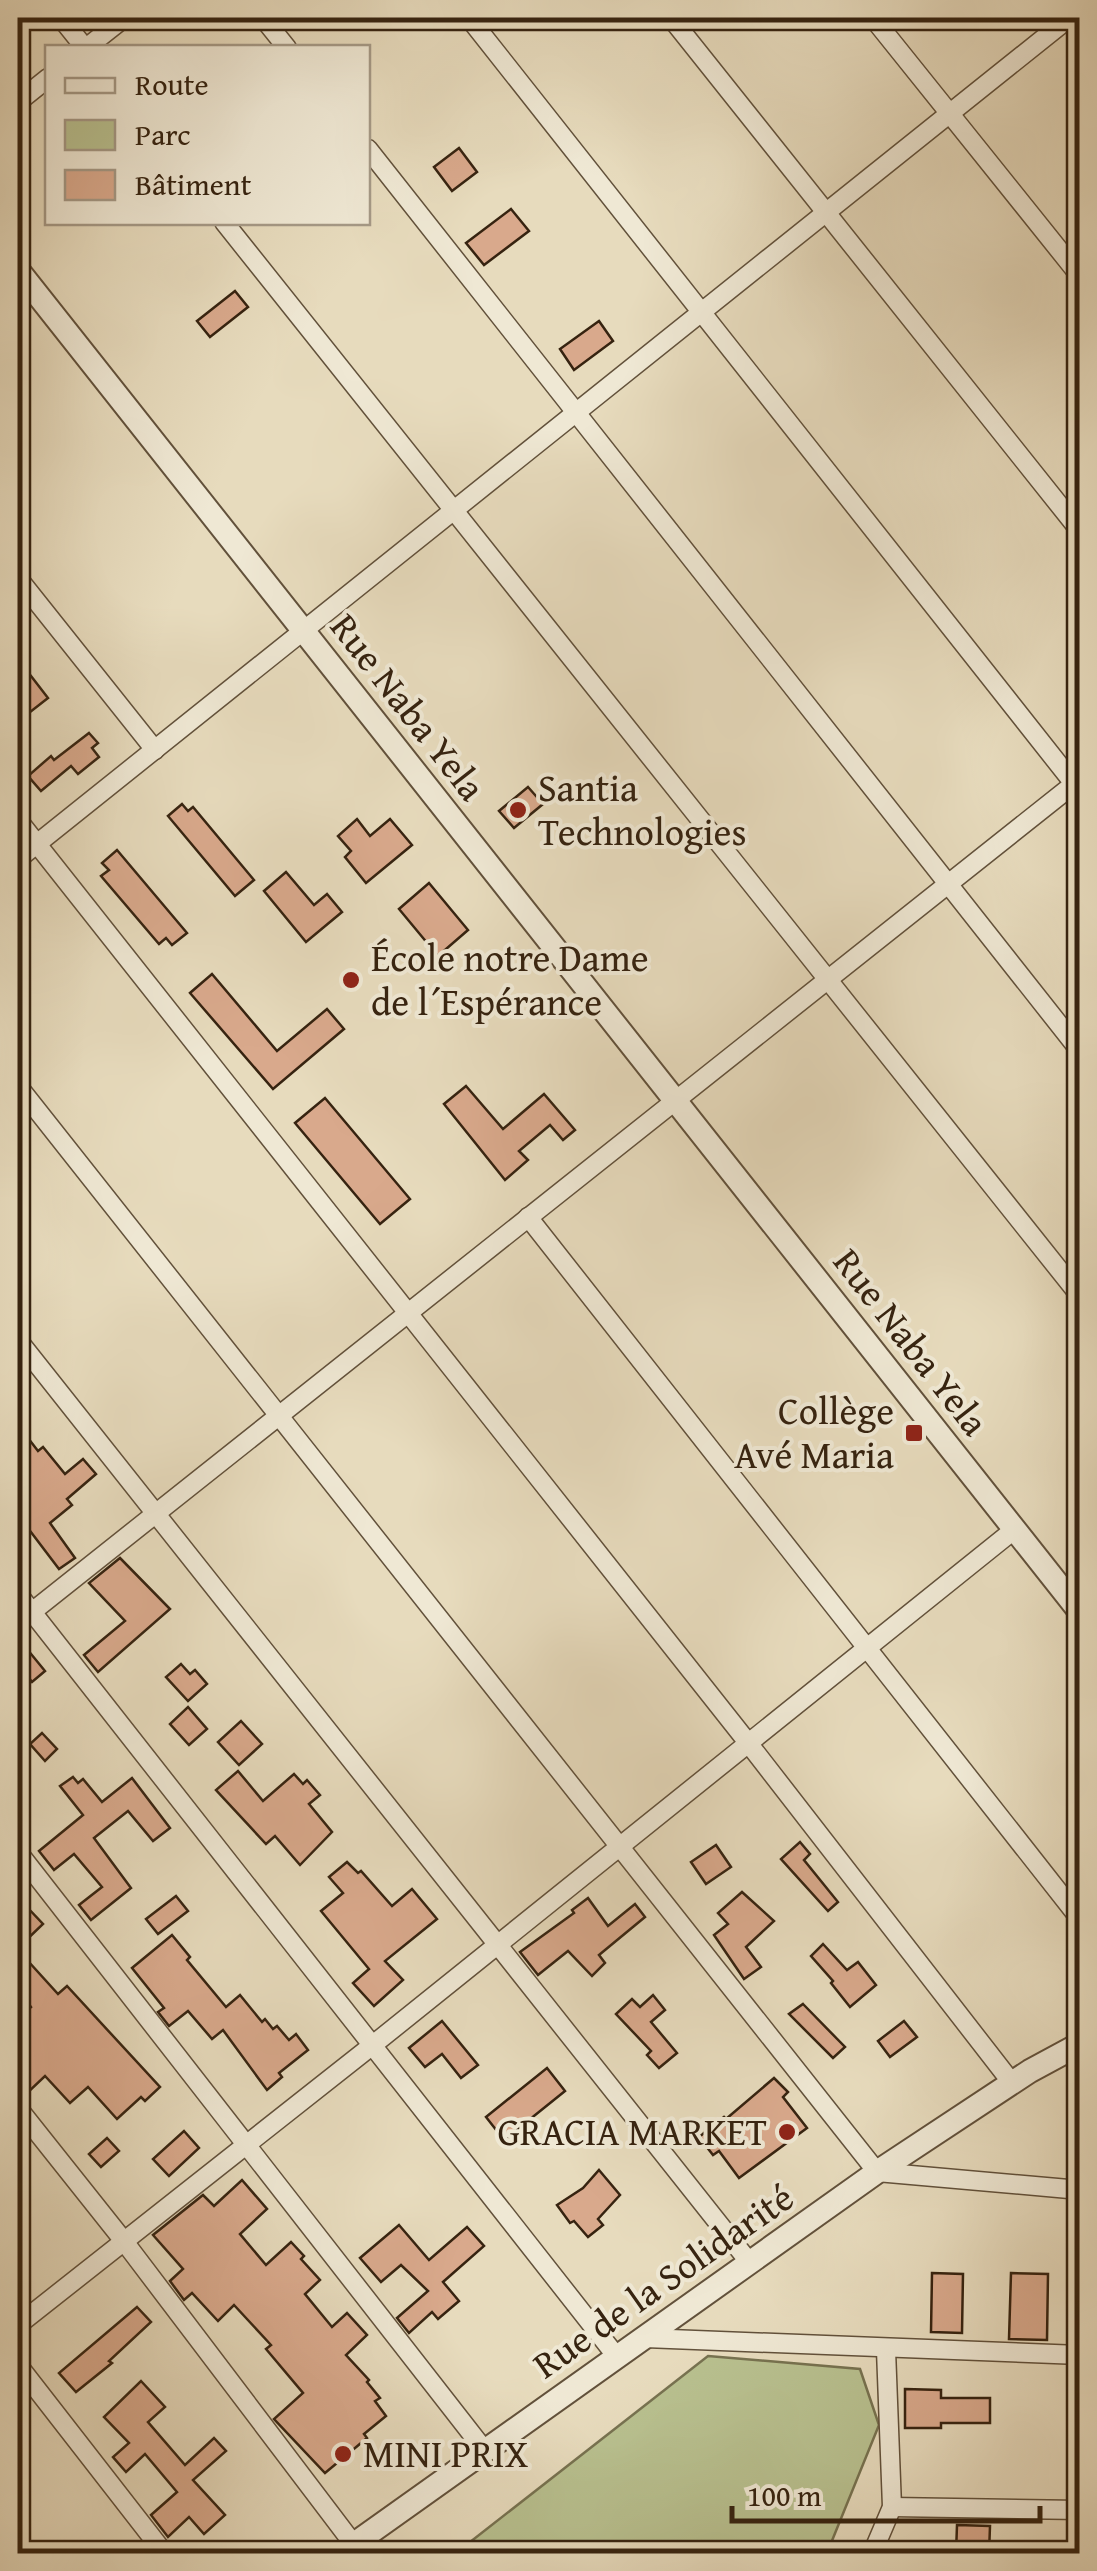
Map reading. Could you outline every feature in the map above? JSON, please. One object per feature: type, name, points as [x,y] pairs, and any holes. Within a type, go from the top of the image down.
[{"type":"street","points":[[61,18],[84,45]]},
{"type":"street","points":[[90,45],[124,18]]},
{"type":"street","points":[[263,18],[285,45]]},
{"type":"street","points":[[25,1617],[949,883],[1077,788],[469,18]]},
{"type":"street","points":[[671,18],[1080,531]]},
{"type":"street","points":[[873,18],[1080,276]]},
{"type":"street","points":[[18,859],[950,114],[1075,19]]},
{"type":"street","points":[[18,102],[45,80]]},
{"type":"street","points":[[370,152],[1080,1051]]},
{"type":"street","points":[[226,225],[1080,1296]]},
{"type":"street","name":"Rue Naba Yela","points":[[18,270],[1080,1612]]},
{"type":"street","points":[[18,578],[155,750]]},
{"type":"street","points":[[18,820],[749,1744],[1021,2077]]},
{"type":"street","points":[[18,1086],[877,2172],[1080,2190]]},
{"type":"street","points":[[528,1217],[1080,1920]]},
{"type":"street","points":[[18,1340],[750,2263]]},
{"type":"street","points":[[18,2325],[621,1847],[1014,1529]]},
{"type":"street","points":[[18,1594],[25,1617],[374,2044],[617,2357]]},
{"type":"street","points":[[18,1852],[485,2451]]},
{"type":"street","name":"Rue de la Solidarité","points":[[1021,2077],[1080,2025]]},
{"type":"street","name":"Rue de la Solidarité","points":[[352,2550],[877,2172],[1021,2077],[1080,2044]]},
{"type":"street","points":[[18,2108],[123,2240],[352,2550]]},
{"type":"street","points":[[646,2338],[1080,2355]]},
{"type":"street","points":[[872,2554],[892,2507],[886,2350]]},
{"type":"street","points":[[18,2365],[164,2554]]},
{"type":"street","points":[[892,2507],[1080,2510]]},
{"type":"green space","points":[[708,2356],[860,2369],[879,2425],[827,2553],[456,2553]]},
{"type":"building","points":[[459,148],[477,172],[452,191],[434,167]]},
{"type":"building","points":[[511,209],[529,231],[484,265],[466,243]]},
{"type":"building","points":[[235,291],[248,307],[210,337],[197,321]]},
{"type":"building","points":[[599,321],[613,341],[574,370],[560,349]]},
{"type":"building","points":[[18,668],[27,679],[31,676],[48,698],[25,716],[18,706]]},
{"type":"building","points":[[89,733],[98,743],[92,748],[99,757],[78,774],[71,766],[41,791],[28,776],[51,756],[54,760]]},
{"type":"building","points":[[528,787],[543,804],[514,828],[499,811]]},
{"type":"building","points":[[182,804],[188,811],[193,807],[254,880],[235,896],[168,816]]},
{"type":"building","points":[[357,819],[370,836],[390,819],[412,845],[366,883],[345,857],[351,851],[338,836]]},
{"type":"building","points":[[117,850],[187,933],[172,945],[166,938],[159,944],[101,876],[109,870],[102,863]]},
{"type":"building","points":[[286,872],[314,905],[327,894],[342,912],[306,942],[264,891]]},
{"type":"building","points":[[429,883],[468,930],[438,956],[399,909]]},
{"type":"building","points":[[212,974],[277,1051],[327,1009],[344,1029],[273,1089],[190,993]]},
{"type":"building","points":[[466,1086],[503,1129],[544,1094],[575,1130],[563,1140],[550,1125],[519,1151],[528,1160],[505,1180],[444,1104]]},
{"type":"building","points":[[325,1098],[410,1199],[380,1224],[295,1123]]},
{"type":"building","points":[[18,1425],[38,1451],[43,1447],[65,1474],[83,1459],[96,1474],[67,1499],[72,1505],[50,1523],[75,1558],[59,1569],[18,1515]]},
{"type":"building","points":[[120,1558],[170,1609],[98,1672],[84,1655],[125,1621],[89,1583]]},
{"type":"building","points":[[18,1638],[45,1671],[32,1682],[18,1664]]},
{"type":"building","points":[[181,1664],[190,1674],[195,1670],[207,1684],[188,1701],[166,1677]]},
{"type":"building","points":[[188,1707],[207,1729],[189,1745],[170,1724]]},
{"type":"building","points":[[241,1721],[262,1744],[239,1765],[218,1742]]},
{"type":"building","points":[[42,1733],[57,1749],[45,1761],[30,1744]]},
{"type":"building","points":[[238,1771],[263,1801],[294,1774],[303,1784],[307,1780],[320,1795],[309,1804],[332,1832],[300,1865],[275,1836],[266,1844],[216,1790]]},
{"type":"building","points":[[73,1777],[78,1783],[83,1779],[102,1802],[132,1778],[170,1828],[153,1841],[128,1811],[94,1838],[131,1888],[91,1920],[79,1905],[102,1887],[74,1854],[54,1870],[39,1851],[83,1815],[60,1786]]},
{"type":"building","points":[[800,1842],[810,1854],[804,1860],[838,1902],[828,1911],[781,1859]]},
{"type":"building","points":[[716,1845],[731,1867],[706,1884],[691,1862]]},
{"type":"building","points":[[347,1862],[358,1873],[361,1871],[392,1906],[412,1889],[437,1919],[385,1961],[403,1980],[374,2006],[353,1983],[369,1969],[321,1911],[343,1893],[329,1877]]},
{"type":"building","points":[[742,1892],[774,1921],[746,1947],[761,1967],[744,1979],[714,1935],[728,1924],[718,1913]]},
{"type":"building","points":[[176,1896],[188,1911],[158,1934],[146,1919]]},
{"type":"building","points":[[588,1898],[608,1926],[635,1904],[645,1917],[599,1955],[605,1963],[592,1976],[568,1951],[538,1975],[520,1952],[574,1913],[572,1910]]},
{"type":"building","points":[[26,1906],[43,1924],[18,1948],[18,1914]]},
{"type":"building","points":[[172,1935],[226,2007],[240,1995],[262,2022],[265,2019],[273,2029],[277,2026],[289,2040],[296,2034],[308,2050],[279,2073],[282,2077],[267,2090],[223,2030],[212,2039],[188,2011],[169,2026],[158,2012],[164,2008],[132,1968]]},
{"type":"building","points":[[823,1944],[847,1970],[858,1962],[876,1985],[850,2007],[811,1956]]},
{"type":"building","points":[[18,1950],[58,1994],[67,1986],[160,2087],[145,2101],[141,2097],[117,2119],[88,2087],[70,2103],[45,2076],[23,2097],[18,2096],[18,2034],[26,2025],[19,2018],[31,2007],[18,1989]]},
{"type":"building","points":[[653,1995],[665,2010],[651,2022],[677,2053],[659,2068],[647,2055],[651,2051],[616,2014],[632,1999],[640,2007]]},
{"type":"building","points":[[803,2004],[845,2047],[833,2058],[789,2014]]},
{"type":"building","points":[[442,2021],[478,2065],[461,2078],[442,2054],[425,2067],[409,2048]]},
{"type":"building","points":[[904,2021],[917,2037],[890,2057],[878,2041]]},
{"type":"building","points":[[547,2068],[565,2091],[504,2140],[486,2117]]},
{"type":"building","points":[[774,2078],[788,2092],[783,2097],[807,2128],[739,2178],[719,2151],[713,2155],[699,2137]]},
{"type":"building","points":[[184,2131],[199,2148],[169,2176],[153,2159]]},
{"type":"building","points":[[107,2138],[119,2151],[101,2167],[89,2154]]},
{"type":"building","points":[[599,2170],[620,2195],[598,2219],[603,2225],[588,2237],[574,2221],[570,2223],[557,2205],[583,2188]]},
{"type":"building","points":[[242,2180],[267,2209],[240,2234],[266,2265],[291,2242],[320,2280],[305,2294],[332,2327],[347,2313],[367,2335],[346,2355],[369,2380],[380,2398],[375,2401],[386,2416],[364,2434],[367,2438],[325,2473],[274,2419],[303,2393],[266,2349],[271,2345],[234,2305],[218,2321],[192,2293],[184,2300],[170,2281],[183,2269],[153,2235],[203,2195],[214,2206]]},
{"type":"building","points":[[399,2225],[429,2260],[467,2227],[484,2246],[443,2282],[459,2301],[438,2319],[432,2312],[409,2333],[397,2318],[428,2291],[401,2265],[381,2282],[360,2258]]},
{"type":"building","points":[[932,2273],[963,2274],[962,2333],[931,2332]]},
{"type":"building","points":[[1011,2273],[1048,2274],[1047,2340],[1009,2339]]},
{"type":"building","points":[[137,2307],[151,2322],[109,2361],[112,2363],[76,2392],[59,2373]]},
{"type":"building","points":[[141,2381],[165,2407],[148,2422],[185,2465],[214,2438],[226,2451],[193,2480],[225,2515],[204,2534],[189,2517],[168,2537],[151,2515],[177,2492],[145,2454],[126,2472],[113,2457],[129,2443],[104,2417]]},
{"type":"building","points":[[905,2389],[941,2390],[941,2398],[990,2398],[990,2423],[905,2428]]},
{"type":"building","points":[[957,2525],[990,2526],[989,2554],[956,2554]]},
{"type":"place","name":"Santia Technologies","points":[[518,810]]},
{"type":"place","name":"École notre Dame de l´Espérance","points":[[351,980]]},
{"type":"place","name":"Collège Avé Maria","points":[[914,1433]]},
{"type":"place","name":"GRACIA MARKET","points":[[787,2132]]},
{"type":"place","name":"MINI PRIX","points":[[343,2454]]}]
